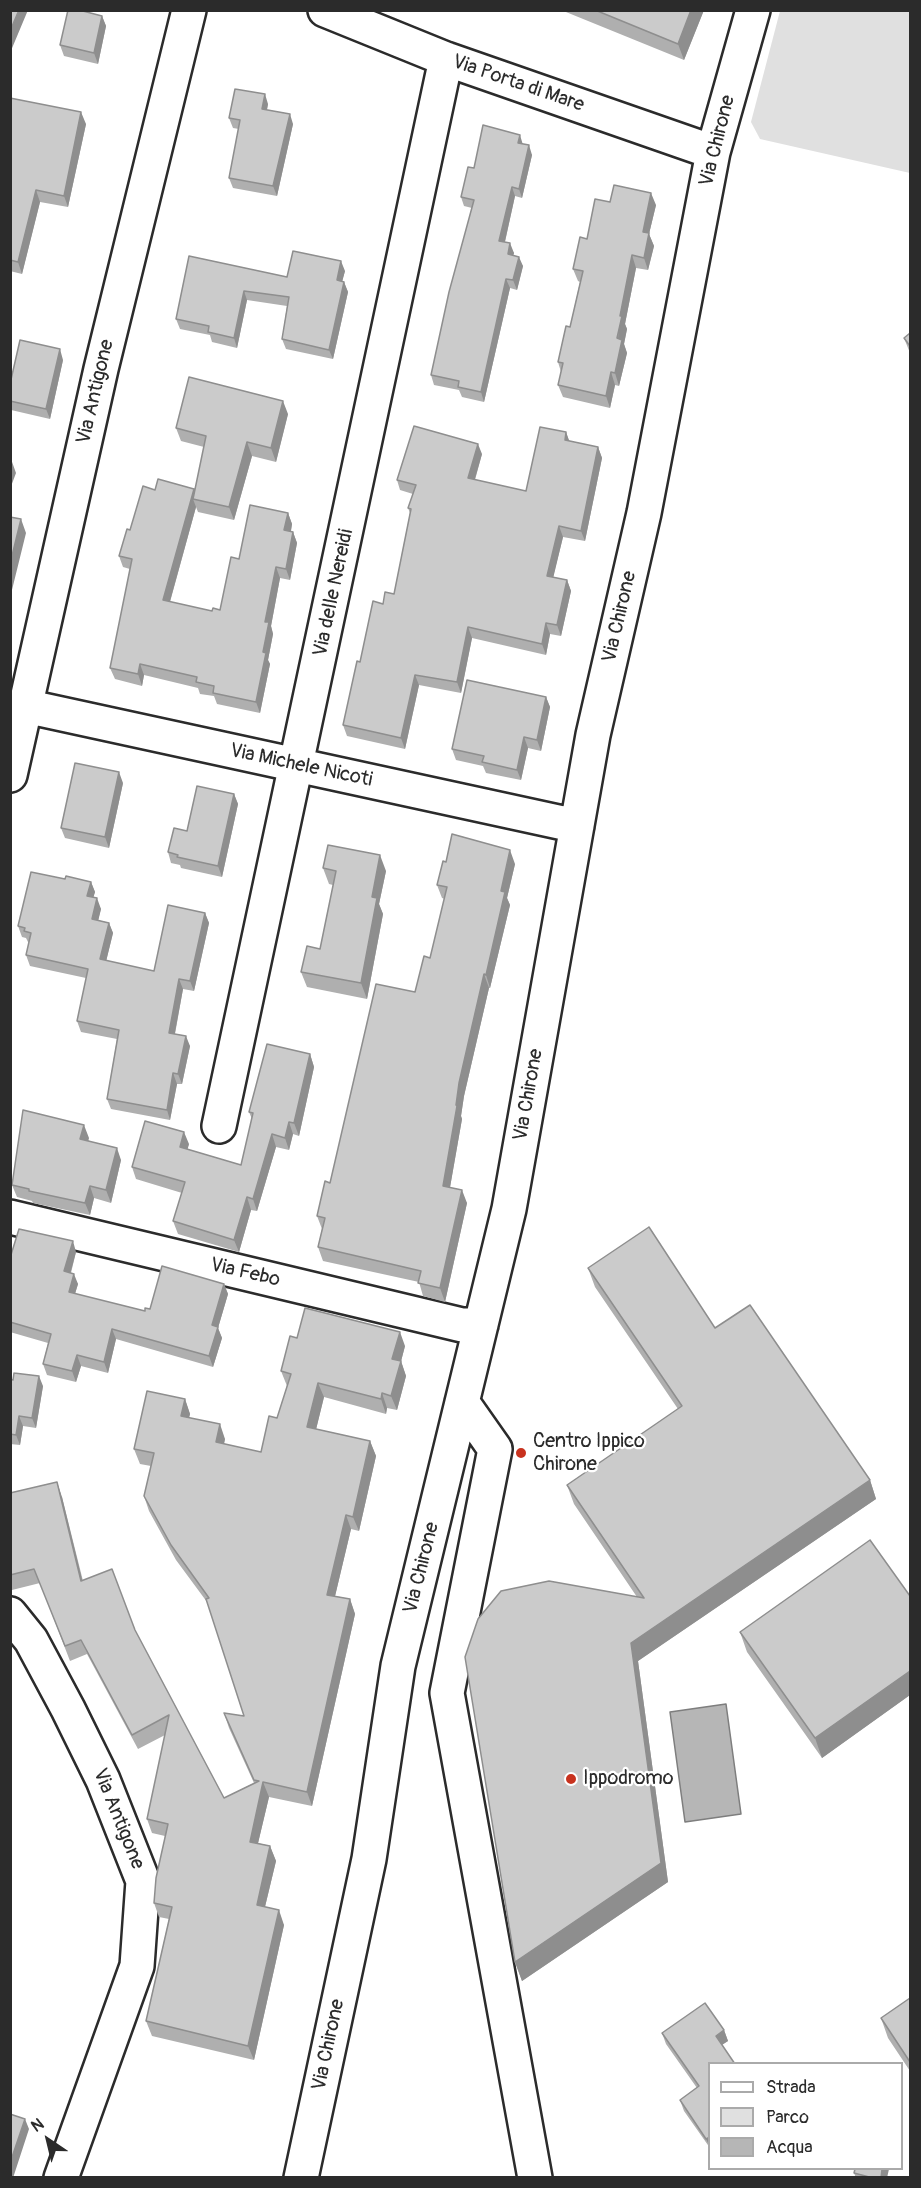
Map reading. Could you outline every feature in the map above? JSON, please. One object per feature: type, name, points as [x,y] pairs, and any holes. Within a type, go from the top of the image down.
[{"type":"street","name":"Via Antigone","points":[[10,776],[101,369],[189,10]]},
{"type":"street","name":"Via Porta di Mare","points":[[325,10],[446,59],[713,152]]},
{"type":"street","name":"Via Chirone","points":[[300,2178],[369,1859],[398,1666],[509,1209],[593,735],[644,513],[713,152],[753,10]]},
{"type":"street","name":"Via delle Nereidi","points":[[219,1126],[446,59]]},
{"type":"street","name":"Via Michele Nicoti","points":[[25,706],[577,826]]},
{"type":"street","name":"Via Febo","points":[[10,1217],[462,1325],[481,1326]]},
{"type":"street","points":[[462,1402],[495,1449],[447,1693],[535,2178]]},
{"type":"street","name":"Via Antigone","points":[[10,1614],[31,1640],[74,1719],[104,1780],[143,1881],[137,1966],[61,2178]]},
{"type":"green space","points":[[780,11],[910,11],[910,173],[760,139],[751,122]]},
{"type":"water","points":[[726,1704],[741,1814],[685,1822],[670,1712]]},
{"type":"building","points":[[10,10],[19,10],[10,31]]},
{"type":"building","points":[[68,10],[79,10],[102,16],[94,53],[60,45]]},
{"type":"building","points":[[595,10],[691,10],[678,44]]},
{"type":"building","points":[[235,89],[265,94],[262,109],[290,114],[273,186],[229,178],[240,120],[229,118]]},
{"type":"building","points":[[10,98],[81,112],[64,196],[36,190],[18,262],[10,260]]},
{"type":"building","points":[[483,125],[520,135],[518,143],[529,145],[519,189],[512,187],[499,241],[510,243],[508,254],[519,257],[513,280],[506,279],[481,392],[458,387],[459,381],[431,375],[449,292],[474,200],[461,197],[468,167],[474,168]]},
{"type":"building","points":[[614,185],[651,193],[643,232],[649,233],[644,258],[632,255],[617,338],[622,340],[615,373],[611,372],[606,396],[558,385],[563,363],[558,362],[566,326],[570,327],[583,271],[573,269],[580,237],[587,239],[595,199],[610,202]]},
{"type":"building","points":[[293,251],[341,261],[337,280],[344,282],[329,350],[282,339],[289,297],[244,291],[234,338],[208,332],[209,326],[176,319],[189,256],[287,277]]},
{"type":"building","points":[[910,333],[910,346],[904,338]]},
{"type":"building","points":[[20,340],[60,349],[46,409],[10,401],[10,384]]},
{"type":"building","points":[[189,377],[283,401],[271,448],[247,442],[229,507],[193,499],[206,436],[176,428]]},
{"type":"building","points":[[414,426],[478,444],[468,478],[526,491],[540,427],[566,432],[565,440],[598,447],[581,531],[559,526],[547,576],[567,580],[557,625],[546,623],[542,644],[468,627],[457,682],[415,675],[401,738],[343,725],[373,601],[383,604],[385,592],[394,594],[411,509],[408,508],[416,485],[397,480]]},
{"type":"building","points":[[158,479],[194,489],[163,600],[212,611],[213,608],[220,610],[231,557],[239,559],[250,505],[288,513],[284,530],[293,532],[286,569],[276,567],[265,622],[269,622],[263,652],[266,653],[256,702],[213,693],[214,686],[196,682],[197,677],[140,664],[138,674],[110,668],[132,559],[119,556],[127,529],[130,530],[143,486],[155,490]]},
{"type":"building","points":[[10,517],[21,519],[10,564]]},
{"type":"building","points":[[467,680],[546,697],[537,740],[524,737],[517,770],[482,762],[484,756],[452,749]]},
{"type":"building","points":[[75,763],[119,772],[105,837],[61,828]]},
{"type":"building","points":[[197,786],[234,794],[218,866],[177,857],[178,855],[168,852],[174,828],[187,831]]},
{"type":"building","points":[[452,834],[510,850],[501,891],[505,892],[459,1083],[443,1186],[462,1190],[440,1288],[418,1283],[421,1271],[318,1247],[325,1218],[317,1216],[325,1181],[330,1183],[376,984],[415,992],[424,956],[430,958],[447,887],[437,885],[443,861],[446,862]]},
{"type":"building","points":[[328,845],[380,855],[372,897],[377,898],[361,983],[301,972],[307,946],[320,949],[336,871],[323,868]]},
{"type":"building","points":[[31,872],[65,879],[66,876],[91,882],[87,896],[97,898],[92,919],[109,923],[100,959],[154,971],[168,905],[205,913],[190,981],[179,979],[169,1033],[186,1036],[178,1074],[173,1073],[167,1110],[107,1099],[119,1030],[77,1021],[88,969],[26,955],[31,933],[18,926]]},
{"type":"building","points":[[267,1044],[310,1054],[294,1123],[289,1122],[285,1138],[272,1134],[253,1199],[247,1197],[234,1240],[173,1221],[185,1182],[132,1167],[145,1121],[184,1132],[180,1147],[241,1165],[253,1113],[249,1112]]},
{"type":"building","points":[[23,1110],[84,1125],[80,1139],[117,1148],[106,1190],[90,1186],[85,1203],[12,1185]]},
{"type":"building","points":[[649,1227],[715,1328],[750,1305],[870,1480],[631,1643],[661,1863],[515,1962],[465,1657],[478,1619],[501,1591],[549,1581],[644,1598],[567,1485],[682,1406],[588,1268]]},
{"type":"building","points":[[19,1229],[73,1241],[64,1271],[74,1274],[69,1292],[145,1311],[145,1308],[150,1309],[162,1266],[224,1284],[212,1325],[218,1327],[209,1356],[112,1329],[104,1362],[77,1355],[72,1371],[43,1364],[51,1334],[10,1322],[10,1258]]},
{"type":"building","points":[[305,1308],[400,1332],[392,1359],[401,1361],[391,1396],[382,1393],[381,1399],[318,1383],[307,1427],[370,1441],[353,1517],[346,1515],[327,1595],[350,1599],[307,1792],[263,1782],[250,1842],[270,1846],[257,1905],[279,1910],[248,2046],[146,2021],[172,1907],[154,1903],[156,1878],[168,1824],[147,1819],[169,1715],[132,1735],[81,1640],[65,1646],[34,1569],[10,1575],[10,1493],[57,1482],[81,1581],[112,1569],[135,1630],[224,1798],[259,1781],[254,1780],[224,1713],[244,1716],[206,1599],[209,1598],[171,1545],[144,1496],[154,1453],[134,1449],[147,1391],[185,1399],[181,1416],[220,1424],[216,1442],[261,1452],[269,1416],[277,1418],[291,1374],[281,1371],[290,1336],[297,1338]]},
{"type":"building","points":[[14,1373],[39,1376],[32,1418],[19,1416],[16,1435],[10,1434],[10,1379],[13,1380]]},
{"type":"building","points":[[870,1540],[910,1596],[910,1671],[815,1738],[740,1632]]},
{"type":"building","points":[[910,1998],[910,2062],[881,2018]]},
{"type":"building","points":[[705,2003],[724,2030],[716,2036],[734,2062],[708,2062],[708,2138],[706,2139],[680,2100],[699,2086],[662,2033]]},
{"type":"building","points":[[10,2114],[25,2119],[10,2163]]},
{"type":"building","points":[[855,2170],[882,2170],[881,2178],[854,2173]]},
{"type":"place","name":"Centro Ippico Chirone","points":[[521,1453]]},
{"type":"place","name":"Ippodromo","points":[[571,1779]]}]
